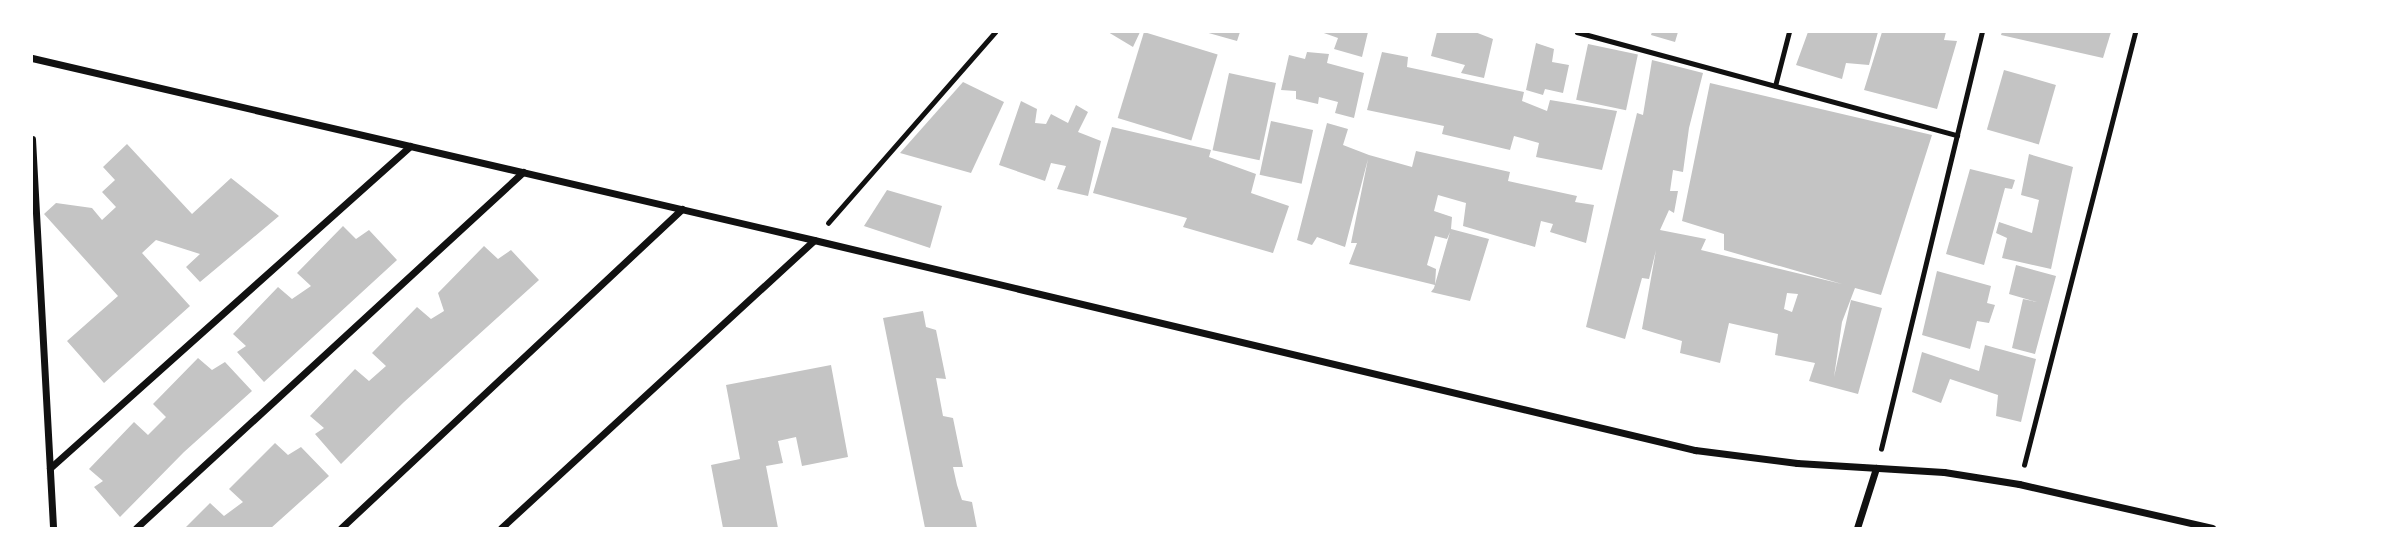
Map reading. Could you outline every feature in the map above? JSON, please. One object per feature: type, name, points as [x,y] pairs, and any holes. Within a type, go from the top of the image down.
[{"type":"street","points":[[32,58],[814,240],[1695,450],[1797,463],[1944,472],[2019,484],[2212,528]]},
{"type":"street","points":[[32,139],[53,528]]},
{"type":"street","points":[[50,468],[410,146]]},
{"type":"street","points":[[136,528],[523,172]]},
{"type":"street","points":[[341,528],[682,209]]},
{"type":"street","points":[[501,528],[814,240]]},
{"type":"street","points":[[1857,528],[1876,468]]},
{"type":"path","points":[[814,240],[995,32]]},
{"type":"path","points":[[1577,32],[1957,135]]},
{"type":"path","points":[[1610,40],[1612,32]]},
{"type":"path","points":[[1775,86],[1789,32]]},
{"type":"path","points":[[1876,468],[1982,32]]},
{"type":"path","points":[[2019,484],[2135,32]]},
{"type":"building","points":[[1108,32],[1140,32],[1133,47]]},
{"type":"building","points":[[1144,32],[1218,55],[1191,141],[1118,118]]},
{"type":"building","points":[[1205,32],[1240,32],[1237,41]]},
{"type":"building","points":[[1321,32],[1368,32],[1362,57],[1334,49],[1338,38]]},
{"type":"building","points":[[1437,32],[1475,32],[1493,39],[1484,78],[1461,73],[1465,65],[1431,56]]},
{"type":"building","points":[[1652,32],[1678,32],[1675,42],[1651,35]]},
{"type":"building","points":[[1808,32],[1878,32],[1869,65],[1846,63],[1842,79],[1796,65]]},
{"type":"building","points":[[1882,32],[1946,32],[1944,40],[1957,41],[1937,109],[1864,90]]},
{"type":"building","points":[[2002,32],[2111,32],[2103,58],[2001,35]]},
{"type":"building","points":[[1536,43],[1554,49],[1552,62],[1569,65],[1563,93],[1545,89],[1543,95],[1526,90]]},
{"type":"building","points":[[1588,44],[1638,55],[1626,110],[1576,100]]},
{"type":"building","points":[[1307,52],[1329,54],[1327,63],[1364,73],[1354,118],[1335,113],[1338,102],[1319,97],[1318,104],[1296,99],[1296,91],[1281,90],[1289,55],[1305,59]]},
{"type":"building","points":[[1382,52],[1408,57],[1407,67],[1524,92],[1522,101],[1547,111],[1550,100],[1617,111],[1602,170],[1536,157],[1539,143],[1514,136],[1510,150],[1442,134],[1444,126],[1367,110]]},
{"type":"building","points":[[1652,60],[1703,73],[1689,128],[1683,172],[1673,170],[1670,191],[1678,191],[1674,213],[1669,210],[1660,230],[1706,239],[1701,250],[1842,284],[1724,250],[1724,234],[1682,221],[1710,83],[1932,135],[1881,295],[1855,288],[1842,322],[1834,377],[1851,300],[1882,308],[1858,394],[1809,381],[1815,363],[1775,355],[1778,334],[1729,323],[1720,363],[1680,353],[1682,341],[1642,329],[1656,250],[1649,279],[1642,278],[1625,339],[1586,327],[1637,113],[1643,115]],"holes":[[[1787,293],[1798,294],[1792,312],[1784,309]]]},
{"type":"building","points":[[2004,70],[2056,85],[2039,144],[1987,130]]},
{"type":"building","points":[[1229,73],[1276,83],[1260,160],[1213,150]]},
{"type":"building","points":[[963,82],[1004,102],[971,173],[900,153]]},
{"type":"building","points":[[1021,101],[1037,109],[1035,123],[1046,124],[1051,114],[1068,123],[1076,105],[1088,112],[1078,132],[1101,141],[1088,196],[1057,189],[1066,166],[1051,163],[1045,181],[999,165]]},
{"type":"building","points":[[1271,121],[1313,130],[1302,184],[1260,175]]},
{"type":"building","points":[[1327,123],[1348,129],[1343,145],[1369,155],[1412,167],[1416,151],[1510,172],[1508,181],[1577,196],[1575,202],[1594,205],[1586,243],[1550,232],[1553,224],[1541,221],[1535,247],[1463,226],[1466,203],[1438,195],[1434,211],[1452,217],[1451,229],[1489,239],[1470,301],[1431,292],[1435,285],[1349,264],[1357,243],[1351,243],[1368,159],[1345,247],[1317,237],[1312,245],[1297,240]],"holes":[[[1450,232],[1435,284],[1436,269],[1427,265],[1435,236],[1447,239]]]},
{"type":"building","points":[[1112,127],[1211,150],[1209,157],[1256,174],[1251,193],[1289,206],[1273,253],[1183,227],[1187,218],[1093,193]]},
{"type":"building","points":[[127,144],[192,214],[231,178],[279,216],[200,282],[186,267],[200,254],[156,240],[142,253],[190,306],[104,383],[67,341],[118,296],[44,214],[56,203],[92,208],[102,220],[116,207],[102,192],[115,180],[103,167]]},
{"type":"building","points":[[2029,154],[2073,167],[2051,269],[2002,258],[2007,238],[1996,233],[1999,222],[2032,233],[2039,200],[2021,195]]},
{"type":"building","points":[[1970,169],[2015,180],[2012,189],[2005,188],[1984,265],[1946,254]]},
{"type":"building","points":[[887,190],[942,206],[930,248],[864,226]]},
{"type":"building","points":[[343,226],[356,239],[369,230],[397,260],[264,382],[237,352],[246,346],[233,334],[278,287],[292,299],[311,286],[297,273]]},
{"type":"building","points":[[484,246],[498,259],[511,250],[539,280],[404,402],[341,464],[315,434],[324,428],[310,416],[355,369],[369,381],[386,366],[372,353],[417,307],[431,319],[444,311],[438,293]]},
{"type":"building","points":[[2016,265],[2056,276],[2035,354],[2012,348],[2023,299],[2037,302],[2009,294]]},
{"type":"building","points":[[1937,271],[1991,286],[1987,303],[1995,305],[1989,323],[1977,321],[1970,349],[1922,335]]},
{"type":"building","points":[[923,311],[926,327],[936,330],[946,379],[936,378],[943,416],[953,418],[963,467],[953,467],[957,485],[962,500],[972,502],[977,528],[925,528],[883,318]]},
{"type":"building","points":[[1985,345],[2036,359],[2021,422],[1996,416],[1998,395],[1950,379],[1941,403],[1912,392],[1922,352],[1979,371]]},
{"type":"building","points":[[198,358],[212,370],[225,362],[252,391],[184,452],[120,517],[94,487],[103,481],[89,469],[134,422],[148,435],[166,417],[153,404]]},
{"type":"building","points":[[831,365],[848,457],[802,466],[796,437],[778,441],[783,463],[766,466],[778,528],[723,528],[711,465],[740,459],[726,385]]},
{"type":"building","points":[[275,443],[288,455],[301,447],[329,476],[271,528],[185,528],[210,503],[224,516],[243,502],[229,489]]}]
